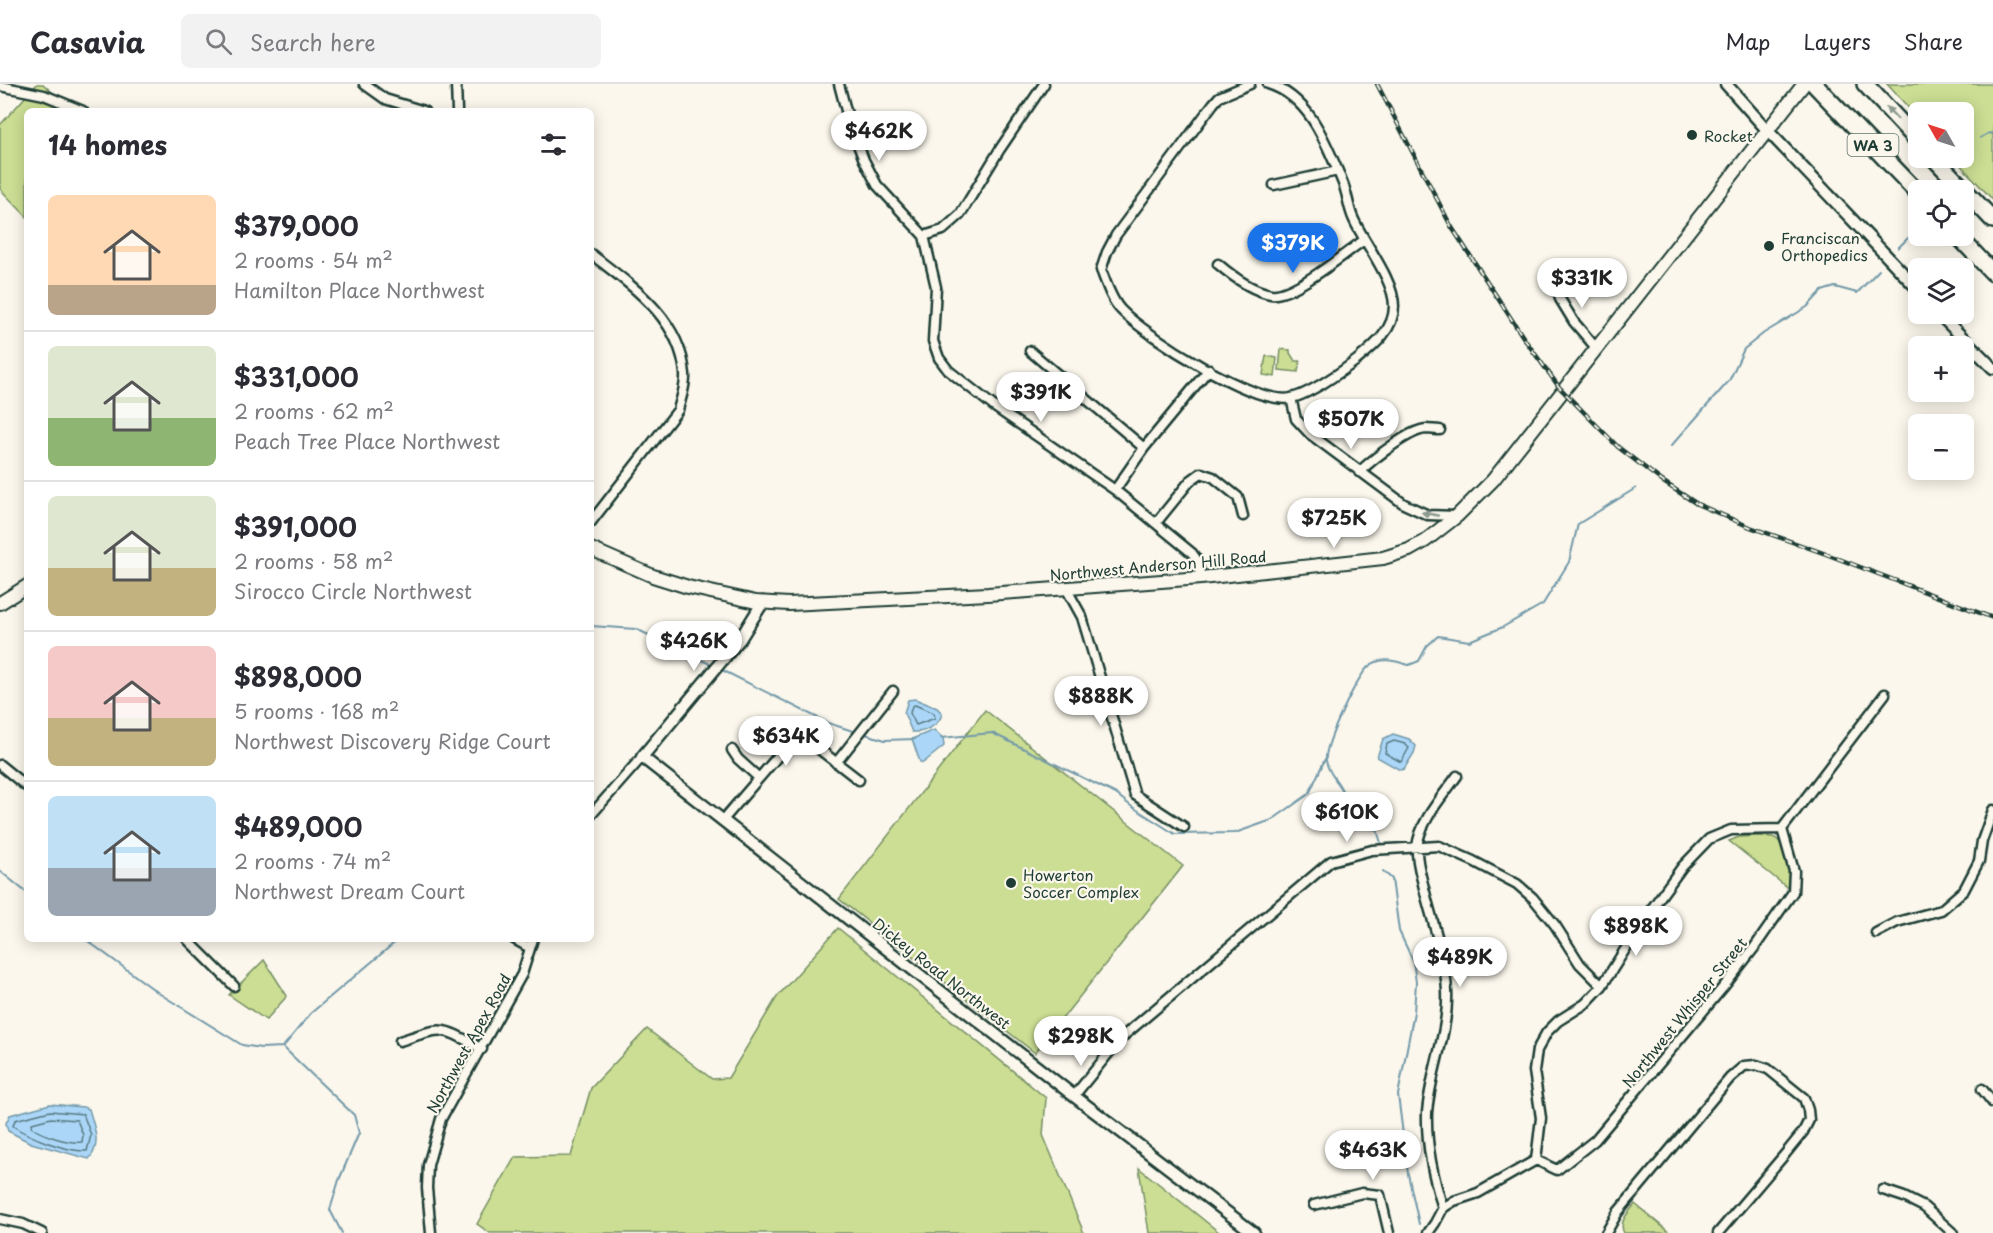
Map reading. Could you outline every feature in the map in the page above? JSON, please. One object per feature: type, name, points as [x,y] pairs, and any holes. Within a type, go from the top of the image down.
[{"type":"highway","name":"WA 3","points":[[1814,84],[1908,182]]},
{"type":"highway","name":"WA 3","points":[[1865,84],[1908,130]]},
{"type":"highway","points":[[1944,168],[1993,220]]},
{"type":"highway","points":[[1967,246],[1993,273]]},
{"type":"main road","name":"Northwest Anderson Hill Road","points":[[594,550],[663,579],[736,598],[789,604],[988,594],[1201,578],[1383,558],[1419,545],[1457,516],[1493,480],[1804,84]]},
{"type":"main road","points":[[0,603],[24,588]]},
{"type":"street","points":[[364,84],[385,99],[414,108]]},
{"type":"street","points":[[456,84],[456,108]]},
{"type":"street","points":[[839,84],[849,122],[877,185],[924,236],[936,287],[933,341],[939,358],[948,370],[996,408],[1115,490],[1192,553],[1197,560],[1201,578]]},
{"type":"street","points":[[924,236],[943,230],[960,215],[1000,149],[1044,84]]},
{"type":"street","points":[[1250,84],[1219,97],[1213,104],[1116,235],[1101,270],[1119,308],[1166,345],[1248,390],[1269,398],[1291,398],[1327,381],[1375,346],[1387,331],[1394,305],[1376,259],[1352,216],[1347,193],[1313,120],[1301,102],[1279,87],[1268,84]]},
{"type":"street","points":[[1725,84],[1908,278]]},
{"type":"street","points":[[0,86],[44,95],[76,108]]},
{"type":"street","points":[[1274,185],[1338,171]]},
{"type":"street","points":[[1218,264],[1256,289],[1270,294],[1283,293],[1297,287],[1364,240]]},
{"type":"street","points":[[594,256],[654,306],[671,328],[680,347],[685,374],[684,389],[678,410],[594,518]]},
{"type":"street","points":[[1555,274],[1560,299],[1574,322],[1597,349]]},
{"type":"street","points":[[1949,324],[1993,368]]},
{"type":"street","points":[[1030,351],[1144,448]]},
{"type":"street","points":[[1115,490],[1144,448],[1209,369]]},
{"type":"street","points":[[1291,398],[1296,419],[1310,434],[1404,504],[1428,515],[1457,516]]},
{"type":"street","points":[[1359,472],[1377,455],[1409,436],[1424,429],[1440,430]]},
{"type":"street","points":[[1156,523],[1190,480],[1201,473],[1213,477],[1238,497],[1243,516]]},
{"type":"street","points":[[1066,588],[1082,617],[1136,795],[1184,827]]},
{"type":"street","points":[[594,812],[740,639],[764,602]]},
{"type":"street","points":[[836,763],[893,691]]},
{"type":"street","points":[[1428,1233],[1443,1208],[1454,1201],[1478,1193],[1536,1160],[1541,1118],[1534,1071],[1537,1050],[1547,1032],[1558,1021],[1585,1004],[1602,986],[1645,918],[1682,867],[1709,839],[1731,830],[1782,828],[1885,694]]},
{"type":"street","points":[[723,820],[784,749],[796,742],[814,746],[859,780]]},
{"type":"street","points":[[732,750],[738,759],[759,778]]},
{"type":"street","name":"Dickey Road Northwest","points":[[642,757],[1074,1096],[1254,1233]]},
{"type":"street","points":[[0,765],[24,785]]},
{"type":"street","points":[[1443,1208],[1431,1167],[1427,1112],[1443,1030],[1447,993],[1444,966],[1425,894],[1417,848],[1422,830],[1433,809],[1458,776]]},
{"type":"street","points":[[1876,933],[1897,922],[1941,910],[1964,890],[1979,861],[1982,841],[1993,810]]},
{"type":"street","name":"Northwest Whisper Street","points":[[1536,1160],[1557,1170],[1595,1140],[1754,948],[1793,892],[1794,871],[1782,828]]},
{"type":"street","points":[[1074,1096],[1121,1038],[1331,861],[1372,850],[1439,846],[1517,884],[1533,898],[1555,925],[1580,964],[1602,986]]},
{"type":"street","points":[[190,942],[234,986]]},
{"type":"street","name":"Northwest Apex Road","points":[[431,1233],[427,1188],[428,1165],[441,1119],[522,974],[532,943]]},
{"type":"street","points":[[400,1041],[440,1029],[482,1049]]},
{"type":"street","points":[[1606,1233],[1618,1212],[1730,1078],[1744,1066],[1756,1065],[1768,1069],[1804,1098],[1809,1120],[1803,1132],[1718,1233]]},
{"type":"street","points":[[1982,1089],[1993,1103]]},
{"type":"street","points":[[1883,1190],[1924,1207],[1953,1233]]},
{"type":"street","points":[[1314,1204],[1362,1193],[1380,1195],[1389,1233]]},
{"type":"street","points":[[0,1219],[22,1224],[42,1233]]},
{"type":"green space","points":[[37,84],[43,84],[70,108],[24,108],[24,214],[0,189],[0,125]]},
{"type":"green space","points":[[1887,84],[1993,84],[1993,200],[1963,168],[1974,168],[1974,102],[1908,102],[1908,107]]},
{"type":"green space","points":[[1281,349],[1290,350],[1295,361],[1300,361],[1298,372],[1279,370]]},
{"type":"green space","points":[[1266,356],[1277,358],[1275,377],[1263,375]]},
{"type":"green space","name":"Howerton Soccer Complex","points":[[985,710],[1183,866],[1035,1053],[839,899]]},
{"type":"green space","points":[[1739,837],[1775,838],[1783,847],[1789,869],[1789,889],[1729,841]]},
{"type":"green space","points":[[838,928],[1046,1098],[1043,1135],[1084,1233],[490,1233],[477,1224],[515,1157],[571,1156],[591,1088],[647,1029],[712,1079],[728,1078],[777,997]]},
{"type":"green space","points":[[264,960],[287,996],[266,1020],[229,995]]},
{"type":"green space","points":[[1139,1168],[1220,1233],[1149,1233]]},
{"type":"green space","points":[[1635,1204],[1670,1233],[1624,1233],[1623,1221]]},
{"type":"water","points":[[915,699],[937,708],[942,713],[935,725],[912,732],[904,713],[908,700]]},
{"type":"water","points":[[934,730],[943,738],[944,746],[923,763],[920,762],[912,739]]},
{"type":"water","points":[[1393,734],[1409,739],[1416,746],[1404,769],[1400,770],[1377,757],[1383,739]]},
{"type":"water","points":[[50,1104],[89,1109],[96,1142],[89,1159],[31,1143],[8,1131],[6,1123],[10,1115]]},
{"type":"waterway","points":[[1980,138],[1989,133],[1993,134]]},
{"type":"waterway","points":[[1898,248],[1908,238]]},
{"type":"waterway","points":[[1671,446],[1729,381],[1744,349],[1764,333],[1807,307],[1822,291],[1835,287],[1857,293],[1879,270]]},
{"type":"waterway","points":[[1381,843],[1377,830],[1352,824],[1340,800],[1343,793],[1326,760],[1336,727],[1350,697],[1369,666],[1378,661],[1389,660],[1409,665],[1419,661],[1427,646],[1438,636],[1469,641],[1503,627],[1543,604],[1569,562],[1578,524],[1636,488]]},
{"type":"waterway","points":[[594,626],[636,629],[712,665]]},
{"type":"waterway","points":[[720,669],[828,723],[856,732]]},
{"type":"waterway","points":[[862,733],[885,740],[915,739]]},
{"type":"waterway","points":[[941,738],[992,733],[1116,794],[1175,834],[1235,833],[1272,820],[1309,794],[1325,759]]},
{"type":"waterway","points":[[0,871],[24,891]]},
{"type":"waterway","points":[[1383,871],[1392,879],[1399,931],[1413,961],[1416,982],[1414,1012],[1398,1095],[1408,1174],[1419,1224]]},
{"type":"waterway","points":[[89,942],[160,994],[242,1045],[261,1048],[283,1047],[354,1115],[359,1133],[339,1180],[330,1210],[342,1233]]},
{"type":"waterway","points":[[283,1047],[311,1013],[395,942]]},
{"type":"railway","points":[[1377,84],[1451,226],[1525,340],[1559,387],[1618,447],[1662,481],[1697,504],[1750,527],[1993,618]]},
{"type":"place","name":"Rocket","points":[[1692,135]]},
{"type":"place","name":"Franciscan Orthopedics","points":[[1769,246]]},
{"type":"place","name":"Howerton Soccer Complex","points":[[1011,883]]}]
